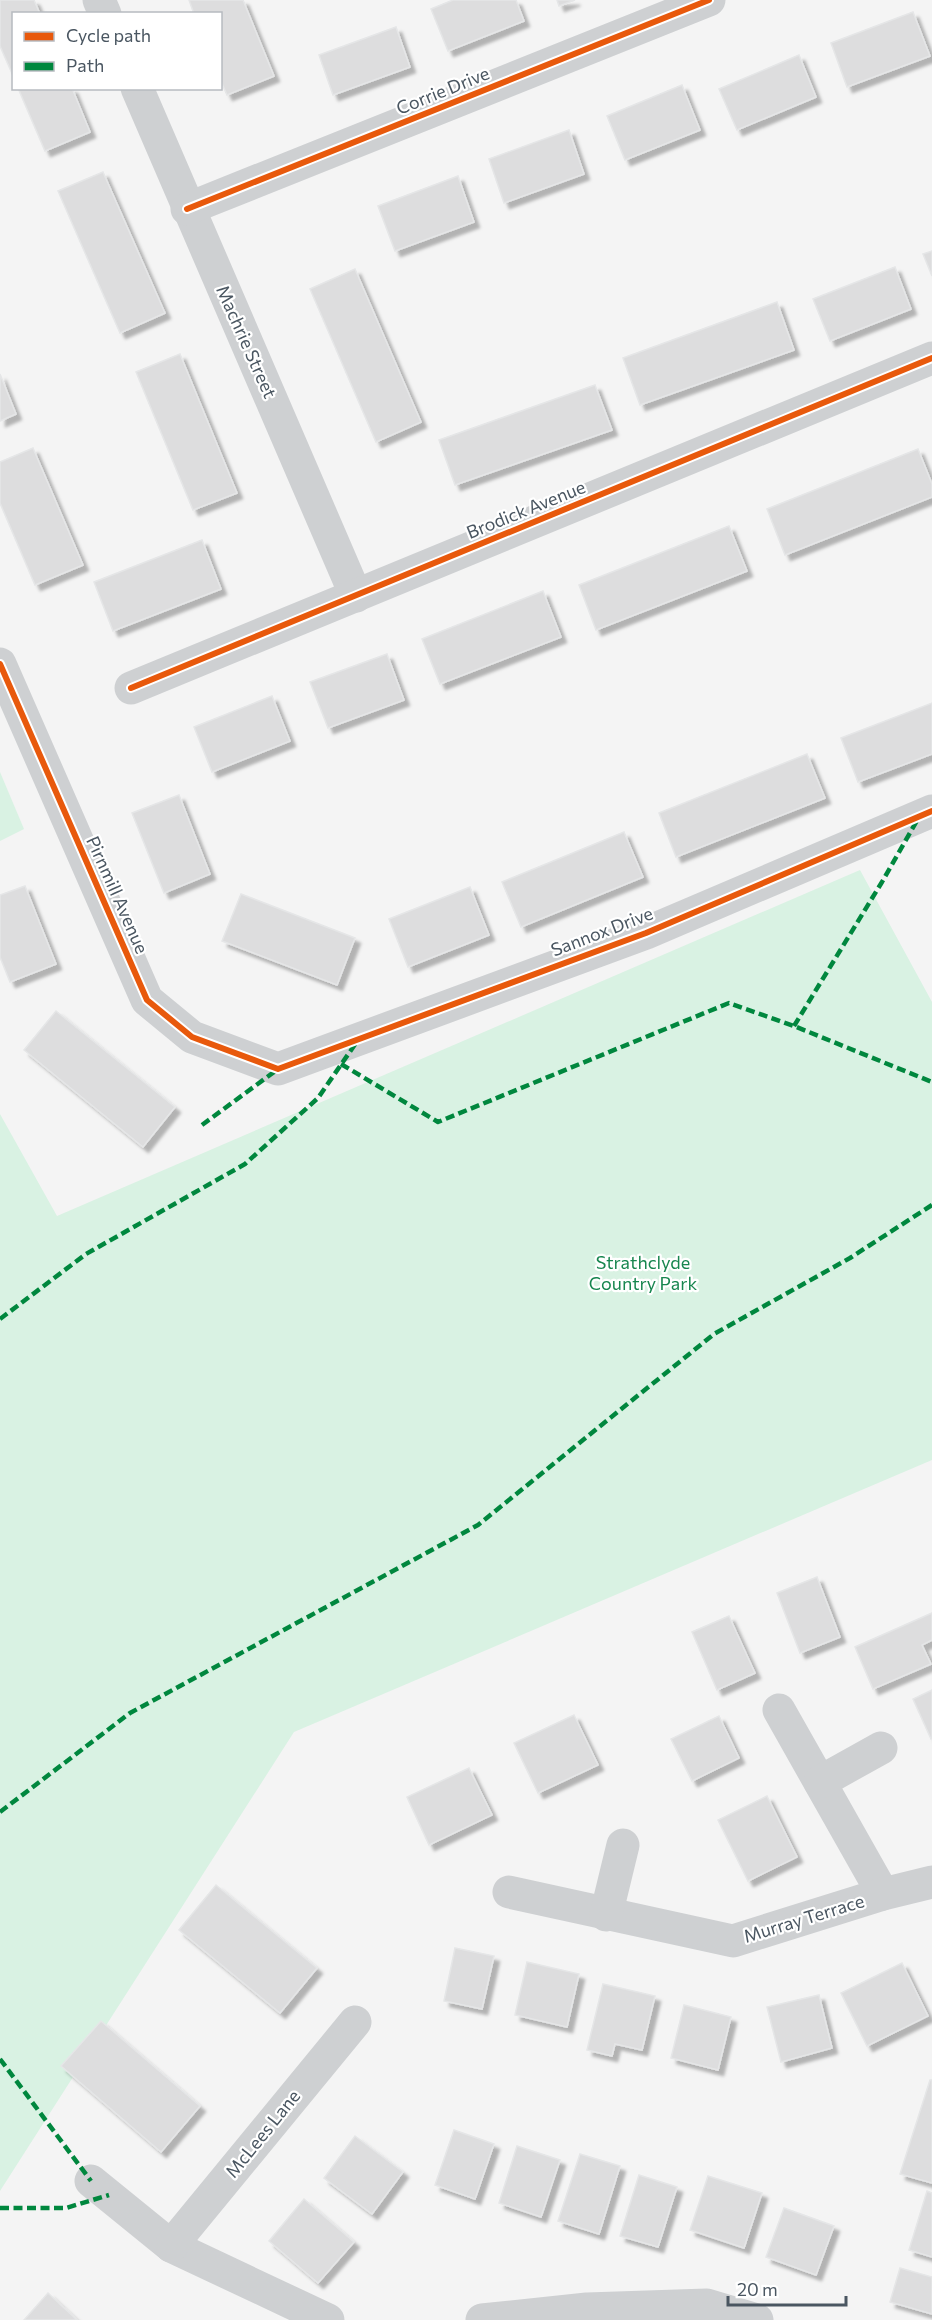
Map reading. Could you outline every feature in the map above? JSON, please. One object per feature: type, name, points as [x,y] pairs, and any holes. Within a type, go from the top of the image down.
[{"type":"street","name":"Corrie Drive","points":[[187,209],[709,0]]},
{"type":"street","name":"Machrie Street","points":[[138,90],[187,209],[356,596]]},
{"type":"street","name":"Brodick Avenue","points":[[131,688],[932,358]]},
{"type":"street","name":"Pirnmill Avenue","points":[[0,664],[147,1000],[192,1037],[278,1069]]},
{"type":"street","name":"Sannox Drive","points":[[278,1069],[646,933],[932,811]]},
{"type":"street","points":[[779,1710],[883,1894]]},
{"type":"street","points":[[820,1782],[881,1748]]},
{"type":"street","points":[[606,1915],[623,1845]]},
{"type":"street","name":"Murray Terrace","points":[[509,1892],[732,1941],[883,1894],[932,1882]]},
{"type":"street","name":"McLees Lane","points":[[171,2246],[355,2022]]},
{"type":"street","points":[[91,2181],[171,2246],[328,2320]]},
{"type":"street","points":[[482,2320],[587,2309],[707,2305],[757,2320]]},
{"type":"green space","points":[[0,772],[24,829],[0,841]]},
{"type":"green space","name":"Strathclyde Country Park","points":[[860,870],[932,1002],[932,1460],[294,1732],[0,2191],[0,1114],[57,1216]]},
{"type":"building","points":[[0,0],[34,0],[39,12],[12,12],[12,73],[0,46]]},
{"type":"building","points":[[189,0],[243,0],[274,76],[227,95],[222,84],[222,12],[193,12]]},
{"type":"building","points":[[453,0],[516,0],[524,21],[448,51],[431,9]]},
{"type":"building","points":[[557,0],[575,0],[559,6]]},
{"type":"building","points":[[913,12],[930,56],[847,87],[831,43]]},
{"type":"building","points":[[396,27],[410,67],[333,95],[319,55]]},
{"type":"building","points":[[799,55],[816,97],[737,130],[719,89]]},
{"type":"building","points":[[682,85],[700,130],[625,160],[607,116]]},
{"type":"building","points":[[19,90],[73,90],[90,132],[45,151]]},
{"type":"building","points":[[569,130],[584,174],[504,203],[489,159]]},
{"type":"building","points":[[103,172],[165,313],[120,333],[58,191]]},
{"type":"building","points":[[458,176],[474,222],[395,251],[378,206]]},
{"type":"building","points":[[932,251],[932,276],[923,254]]},
{"type":"building","points":[[895,267],[911,309],[830,341],[813,299]]},
{"type":"building","points":[[355,269],[421,422],[376,442],[310,289]]},
{"type":"building","points":[[777,302],[794,350],[640,405],[623,358]]},
{"type":"building","points":[[180,354],[237,493],[193,510],[136,372]]},
{"type":"building","points":[[0,374],[16,414],[0,421]]},
{"type":"building","points":[[595,385],[612,430],[455,485],[439,440]]},
{"type":"building","points":[[33,448],[83,565],[35,585],[0,503],[0,462]]},
{"type":"building","points":[[918,449],[932,484],[932,497],[785,555],[767,509]]},
{"type":"building","points":[[729,526],[747,571],[596,630],[579,585]]},
{"type":"building","points":[[202,540],[221,589],[113,631],[94,582]]},
{"type":"building","points":[[543,591],[561,637],[440,684],[422,639]]},
{"type":"building","points":[[387,654],[404,700],[328,728],[310,682]]},
{"type":"building","points":[[272,696],[290,741],[212,772],[194,727]]},
{"type":"building","points":[[932,703],[932,754],[858,782],[841,738]]},
{"type":"building","points":[[807,754],[825,798],[676,857],[659,813]]},
{"type":"building","points":[[179,795],[210,874],[164,893],[132,813]]},
{"type":"building","points":[[624,832],[643,877],[521,927],[502,882]]},
{"type":"building","points":[[25,886],[56,964],[10,982],[0,957],[0,895]]},
{"type":"building","points":[[470,887],[489,935],[408,967],[389,919]]},
{"type":"building","points":[[241,894],[355,938],[337,985],[222,941]]},
{"type":"building","points":[[56,1011],[175,1107],[143,1147],[24,1050]]},
{"type":"building","points":[[817,1577],[840,1637],[800,1653],[777,1593]]},
{"type":"building","points":[[932,1613],[932,1640],[922,1645],[931,1664],[873,1689],[855,1647]]},
{"type":"building","points":[[729,1616],[755,1673],[717,1690],[692,1632]]},
{"type":"building","points":[[932,1690],[932,1738],[931,1739],[913,1699]]},
{"type":"building","points":[[574,1715],[598,1765],[538,1793],[514,1743]]},
{"type":"building","points":[[719,1716],[739,1758],[692,1781],[671,1739]]},
{"type":"building","points":[[469,1768],[492,1815],[429,1845],[407,1797]]},
{"type":"building","points":[[767,1796],[797,1857],[748,1881],[718,1820]]},
{"type":"building","points":[[216,1885],[317,1968],[280,2013],[179,1930]]},
{"type":"building","points":[[455,1948],[494,1956],[482,2009],[444,2001]]},
{"type":"building","points":[[527,1962],[579,1974],[567,2027],[515,2015]]},
{"type":"building","points":[[902,1963],[928,2016],[867,2046],[841,1993]]},
{"type":"building","points":[[603,1984],[655,1996],[642,2050],[615,2044],[612,2056],[587,2050]]},
{"type":"building","points":[[819,1995],[832,2048],[781,2062],[767,2007]]},
{"type":"building","points":[[684,2005],[731,2017],[718,2070],[671,2058]]},
{"type":"building","points":[[101,2021],[200,2106],[161,2152],[61,2066]]},
{"type":"building","points":[[930,2080],[932,2080],[932,2183],[900,2174]]},
{"type":"building","points":[[454,2130],[494,2144],[475,2199],[435,2185]]},
{"type":"building","points":[[355,2136],[403,2172],[372,2214],[324,2178]]},
{"type":"building","points":[[517,2146],[560,2160],[541,2217],[499,2203]]},
{"type":"building","points":[[580,2154],[620,2166],[599,2234],[558,2221]]},
{"type":"building","points":[[639,2175],[677,2187],[658,2247],[620,2236]]},
{"type":"building","points":[[708,2176],[762,2193],[744,2248],[690,2230]]},
{"type":"building","points":[[927,2191],[932,2193],[932,2257],[909,2250]]},
{"type":"building","points":[[304,2199],[354,2242],[318,2283],[269,2241]]},
{"type":"building","points":[[784,2208],[834,2226],[816,2275],[766,2257]]},
{"type":"building","points":[[900,2268],[932,2277],[932,2314],[890,2302]]},
{"type":"building","points":[[48,2293],[77,2320],[24,2320]]},
{"type":"marked path","points":[[794,1026],[919,817]]},
{"type":"marked path","points":[[341,1064],[438,1122],[729,1003],[794,1026],[932,1082]]},
{"type":"marked path","points":[[0,1319],[86,1254],[245,1164],[318,1098],[358,1040]]},
{"type":"marked path","points":[[202,1125],[278,1069]]},
{"type":"marked path","points":[[0,1812],[130,1713],[478,1525],[714,1334],[850,1258],[932,1205]]},
{"type":"marked path","points":[[0,2059],[91,2181]]},
{"type":"marked path","points":[[0,2208],[66,2208],[109,2195]]},
{"type":"cycle path","points":[[187,209],[709,0]]},
{"type":"cycle path","points":[[131,688],[932,358]]},
{"type":"cycle path","points":[[0,664],[147,1000],[192,1037],[278,1069],[646,933],[932,811]]}]
